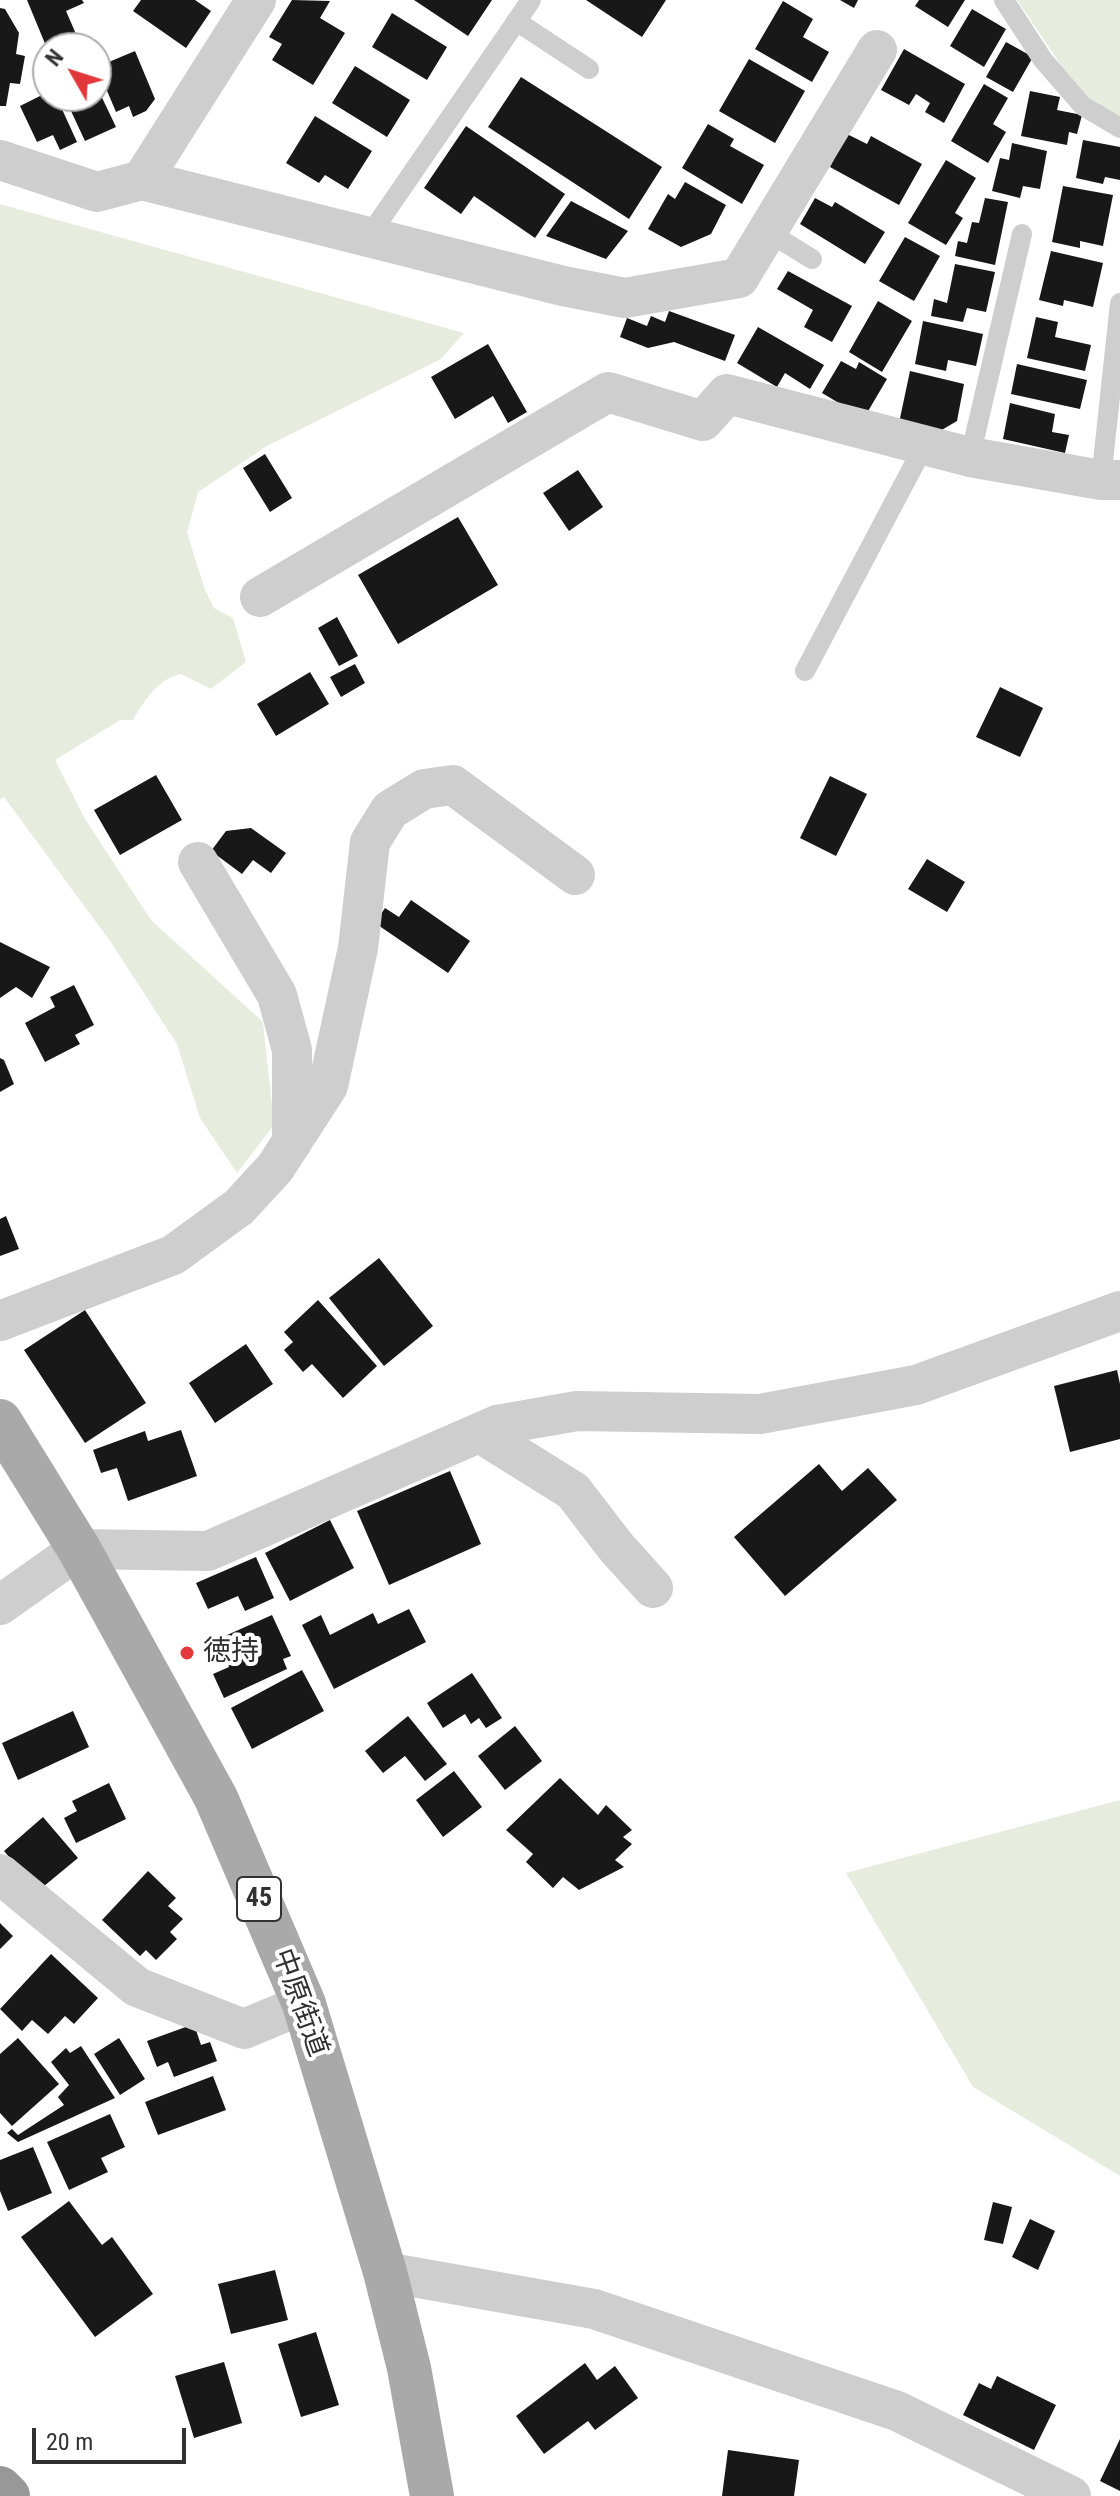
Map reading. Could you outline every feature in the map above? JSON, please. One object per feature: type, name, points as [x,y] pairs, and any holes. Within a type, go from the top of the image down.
[{"type":"highway","points":[[0,2488],[8,2496]]},
{"type":"main road","name":"中原街道","points":[[0,1421],[79,1549],[216,1798],[304,2004],[385,2272],[409,2368],[432,2496]]},
{"type":"street","points":[[142,180],[256,0]]},
{"type":"street","points":[[0,160],[97,192],[142,180],[563,286],[625,298],[739,278],[877,50]]},
{"type":"street","points":[[260,597],[608,392],[703,421],[727,394],[970,457],[1110,480]]},
{"type":"street","points":[[0,1321],[173,1255],[239,1207],[275,1168],[328,1086],[358,948],[370,842],[390,810],[424,789],[453,785],[575,875]]},
{"type":"street","points":[[198,862],[277,995],[292,1050],[292,1142]]},
{"type":"street","points":[[0,1605],[79,1549],[208,1551],[497,1425],[577,1411],[760,1414],[916,1385],[1120,1311]]},
{"type":"street","points":[[480,1433],[573,1491],[616,1547],[653,1588]]},
{"type":"street","points":[[0,1874],[137,1987],[244,2029],[304,2004]]},
{"type":"street","points":[[385,2272],[594,2309],[897,2411],[1071,2496]]},
{"type":"lane","points":[[369,236],[531,0]]},
{"type":"lane","points":[[1004,0],[1043,60],[1083,106],[1120,128]]},
{"type":"lane","points":[[516,21],[589,69]]},
{"type":"lane","points":[[768,232],[812,259]]},
{"type":"lane","points":[[970,457],[1022,234]]},
{"type":"lane","points":[[1110,480],[1120,303]]},
{"type":"lane","points":[[805,671],[924,446]]},
{"type":"shaded area","points":[[1017,0],[1120,0],[1120,120],[1102,112],[1063,68]]},
{"type":"shaded area","points":[[0,204],[464,333],[441,359],[267,446],[198,492],[187,533],[205,590],[214,608],[233,618],[246,662],[211,689],[181,674],[165,680],[153,691],[133,720],[120,720],[55,760],[85,819],[151,920],[263,1022],[274,1125],[237,1173],[200,1118],[177,1044],[110,941],[4,797],[0,799]]},
{"type":"shaded area","points":[[1120,1800],[1120,2176],[973,2087],[846,1873]]},
{"type":"building","points":[[27,0],[82,0],[84,3],[66,11],[75,32],[40,32]]},
{"type":"building","points":[[141,0],[195,0],[211,11],[186,48],[133,11]]},
{"type":"building","points":[[292,0],[330,1],[320,18],[345,33],[313,85],[272,60],[282,44],[269,37]]},
{"type":"building","points":[[414,0],[492,0],[468,36]]},
{"type":"building","points":[[586,0],[666,0],[642,37]]},
{"type":"building","points":[[840,0],[858,0],[854,8]]},
{"type":"building","points":[[919,0],[965,0],[948,27],[915,6]]},
{"type":"building","points":[[783,1],[813,19],[803,37],[829,52],[812,82],[755,49]]},
{"type":"building","points":[[0,8],[5,9],[19,33],[16,54],[25,56],[20,84],[10,83],[6,106],[0,106]]},
{"type":"building","points":[[972,9],[1006,29],[984,67],[950,46]]},
{"type":"building","points":[[392,13],[447,47],[427,80],[372,47]]},
{"type":"building","points":[[1006,42],[1033,57],[1013,92],[986,77]]},
{"type":"building","points":[[904,49],[965,84],[944,123],[925,112],[930,103],[916,94],[909,105],[881,90]]},
{"type":"building","points":[[135,51],[155,99],[146,111],[133,117],[129,106],[116,112],[112,103],[112,61]]},
{"type":"building","points":[[749,59],[805,91],[775,143],[719,111]]},
{"type":"building","points":[[355,66],[410,100],[387,137],[332,103]]},
{"type":"building","points":[[521,77],[662,167],[629,219],[488,127]]},
{"type":"building","points":[[984,84],[1008,98],[993,124],[1006,132],[988,163],[951,141]]},
{"type":"building","points":[[1030,91],[1060,97],[1057,110],[1082,115],[1077,134],[1069,132],[1067,145],[1021,136]]},
{"type":"building","points":[[32,100],[32,112],[63,112],[77,142],[60,150],[53,135],[37,142],[20,106]]},
{"type":"building","points":[[71,112],[109,112],[116,127],[85,141]]},
{"type":"building","points":[[315,116],[372,151],[348,189],[325,175],[319,183],[286,163]]},
{"type":"building","points":[[708,124],[734,139],[730,146],[764,165],[742,204],[682,168]]},
{"type":"building","points":[[466,126],[565,194],[535,238],[474,196],[461,214],[424,188]]},
{"type":"building","points":[[847,134],[867,144],[871,136],[922,164],[899,205],[830,167]]},
{"type":"building","points":[[1083,140],[1120,147],[1120,180],[1105,177],[1103,184],[1076,178]]},
{"type":"building","points":[[1012,143],[1047,151],[1040,189],[1023,186],[1020,198],[992,191],[1000,158],[1009,160]]},
{"type":"building","points":[[946,160],[976,178],[955,213],[963,218],[946,245],[908,223]]},
{"type":"building","points":[[685,182],[726,205],[711,234],[681,247],[648,229],[668,194],[675,199]]},
{"type":"building","points":[[1063,186],[1113,195],[1103,246],[1080,241],[1080,248],[1052,242]]},
{"type":"building","points":[[815,198],[832,207],[835,202],[885,232],[865,264],[800,224]]},
{"type":"building","points":[[985,198],[1008,202],[995,265],[955,256],[958,241],[967,243],[972,222],[979,223]]},
{"type":"building","points":[[571,201],[628,231],[606,259],[546,236]]},
{"type":"building","points":[[905,237],[940,256],[914,301],[879,281]]},
{"type":"building","points":[[1051,251],[1103,263],[1093,307],[1064,300],[1063,306],[1039,300]]},
{"type":"building","points":[[955,264],[995,272],[986,312],[967,308],[963,322],[931,316],[934,299],[947,303]]},
{"type":"building","points":[[788,271],[852,306],[832,342],[804,327],[813,310],[777,289]]},
{"type":"building","points":[[878,301],[912,321],[882,372],[849,352]]},
{"type":"building","points":[[669,311],[735,335],[725,361],[674,342],[648,348],[620,337],[627,318],[647,326],[651,316],[665,322]]},
{"type":"building","points":[[1036,317],[1058,322],[1055,337],[1091,345],[1085,371],[1027,358]]},
{"type":"building","points":[[923,321],[983,334],[976,366],[948,360],[946,371],[915,364]]},
{"type":"building","points":[[758,327],[824,365],[810,389],[785,373],[777,387],[737,363]]},
{"type":"building","points":[[488,344],[527,412],[508,423],[493,396],[455,419],[431,377]]},
{"type":"building","points":[[841,361],[856,369],[859,362],[887,379],[864,418],[822,393]]},
{"type":"building","points":[[1017,364],[1087,380],[1080,409],[1011,394]]},
{"type":"building","points":[[910,371],[964,384],[957,421],[940,431],[899,423]]},
{"type":"building","points":[[1010,403],[1055,414],[1052,432],[1069,435],[1065,453],[1003,439]]},
{"type":"building","points":[[265,454],[292,498],[270,512],[243,468]]},
{"type":"building","points":[[578,470],[603,507],[569,531],[543,493]]},
{"type":"building","points":[[458,517],[498,585],[398,644],[358,575]]},
{"type":"building","points":[[337,617],[358,656],[339,666],[318,628]]},
{"type":"building","points":[[355,664],[365,683],[341,697],[330,677]]},
{"type":"building","points":[[310,672],[329,704],[276,736],[257,704]]},
{"type":"building","points":[[1000,687],[1043,708],[1020,757],[976,737]]},
{"type":"building","points":[[156,775],[182,820],[120,855],[94,810]]},
{"type":"building","points":[[830,776],[867,794],[836,856],[800,838]]},
{"type":"building","points":[[251,828],[286,853],[271,873],[253,860],[242,874],[211,851],[226,831]]},
{"type":"building","points":[[927,859],[965,882],[947,912],[908,889]]},
{"type":"building","points":[[411,900],[470,941],[448,973],[375,923],[385,908],[399,917]]},
{"type":"building","points":[[0,942],[50,967],[32,998],[16,987],[0,998]]},
{"type":"building","points":[[74,985],[94,1025],[75,1035],[80,1044],[45,1062],[25,1023],[55,1007],[50,997]]},
{"type":"building","points":[[0,1058],[4,1060],[14,1084],[0,1092]]},
{"type":"building","points":[[6,1216],[19,1249],[0,1256],[0,1219]]},
{"type":"building","points":[[379,1258],[433,1326],[384,1366],[329,1298]]},
{"type":"building","points":[[318,1300],[377,1366],[343,1398],[312,1364],[303,1372],[284,1350],[293,1342],[284,1332]]},
{"type":"building","points":[[85,1310],[146,1403],[85,1443],[24,1350]]},
{"type":"building","points":[[246,1344],[273,1384],[215,1423],[189,1383]]},
{"type":"building","points":[[1117,1370],[1120,1439],[1070,1452],[1054,1386]]},
{"type":"building","points":[[181,1430],[197,1476],[128,1501],[117,1468],[101,1473],[93,1450],[145,1431],[148,1441]]},
{"type":"building","points":[[819,1464],[842,1491],[868,1468],[897,1500],[785,1596],[734,1537]]},
{"type":"building","points":[[450,1471],[481,1544],[389,1585],[357,1511]]},
{"type":"building","points":[[330,1520],[354,1568],[290,1601],[265,1553]]},
{"type":"building","points":[[256,1557],[274,1598],[245,1611],[238,1596],[208,1609],[196,1583]]},
{"type":"building","points":[[409,1609],[426,1642],[334,1689],[302,1625],[321,1615],[330,1635],[373,1613],[378,1624]]},
{"type":"building","points":[[272,1615],[291,1656],[283,1659],[287,1669],[224,1698],[213,1674],[229,1667],[216,1640]]},
{"type":"building","points":[[302,1670],[324,1711],[252,1749],[231,1708]]},
{"type":"building","points":[[472,1673],[502,1718],[486,1728],[479,1718],[471,1724],[465,1714],[443,1728],[427,1703]]},
{"type":"building","points":[[73,1711],[89,1747],[18,1780],[2,1743]]},
{"type":"building","points":[[408,1716],[447,1764],[425,1781],[405,1756],[383,1773],[365,1751]]},
{"type":"building","points":[[515,1726],[542,1761],[505,1790],[478,1756]]},
{"type":"building","points":[[454,1771],[482,1807],[443,1837],[416,1800]]},
{"type":"building","points":[[560,1778],[598,1815],[606,1805],[632,1830],[623,1837],[632,1844],[615,1860],[624,1867],[579,1890],[563,1877],[553,1888],[526,1862],[533,1854],[506,1830]]},
{"type":"building","points":[[109,1783],[126,1819],[76,1843],[64,1818],[77,1811],[72,1801]]},
{"type":"building","points":[[43,1817],[78,1858],[38,1891],[4,1851]]},
{"type":"building","points":[[148,1871],[176,1898],[168,1906],[183,1919],[170,1932],[177,1939],[156,1960],[146,1950],[140,1956],[102,1920]]},
{"type":"building","points":[[0,1923],[13,1936],[0,1949]]},
{"type":"building","points":[[51,1954],[98,1998],[74,2024],[65,2016],[48,2034],[32,2020],[22,2031],[0,2009]]},
{"type":"building","points":[[194,2024],[201,2045],[210,2042],[217,2061],[174,2077],[168,2062],[157,2067],[147,2041]]},
{"type":"building","points":[[18,2038],[59,2084],[12,2126],[0,2113],[0,2054]]},
{"type":"building","points":[[119,2038],[145,2079],[120,2095],[94,2054]]},
{"type":"building","points":[[81,2046],[115,2098],[18,2142],[7,2133],[12,2129],[18,2135],[64,2105],[58,2097],[69,2085],[51,2062],[66,2048],[70,2053]]},
{"type":"building","points":[[213,2076],[226,2110],[158,2135],[145,2102]]},
{"type":"building","points":[[110,2114],[125,2147],[101,2158],[108,2172],[69,2190],[47,2142]]},
{"type":"building","points":[[33,2147],[52,2193],[8,2211],[0,2191],[0,2160]]},
{"type":"building","points":[[69,2201],[102,2245],[112,2237],[153,2294],[95,2337],[21,2237]]},
{"type":"building","points":[[993,2202],[1012,2207],[1003,2244],[984,2240]]},
{"type":"building","points":[[1030,2219],[1055,2231],[1038,2270],[1012,2257]]},
{"type":"building","points":[[275,2270],[288,2320],[231,2334],[218,2284]]},
{"type":"building","points":[[316,2332],[339,2405],[301,2417],[278,2344]]},
{"type":"building","points":[[224,2362],[242,2423],[194,2438],[175,2376]]},
{"type":"building","points":[[585,2363],[597,2380],[615,2366],[638,2398],[595,2430],[588,2421],[544,2454],[516,2416]]},
{"type":"building","points":[[997,2376],[1056,2405],[1034,2450],[963,2415],[979,2383],[991,2389]]},
{"type":"building","points":[[1120,2439],[1120,2491],[1100,2481]]},
{"type":"building","points":[[728,2450],[799,2460],[794,2496],[722,2496]]},
{"type":"place","name":"徳持","points":[[187,1653]]}]
